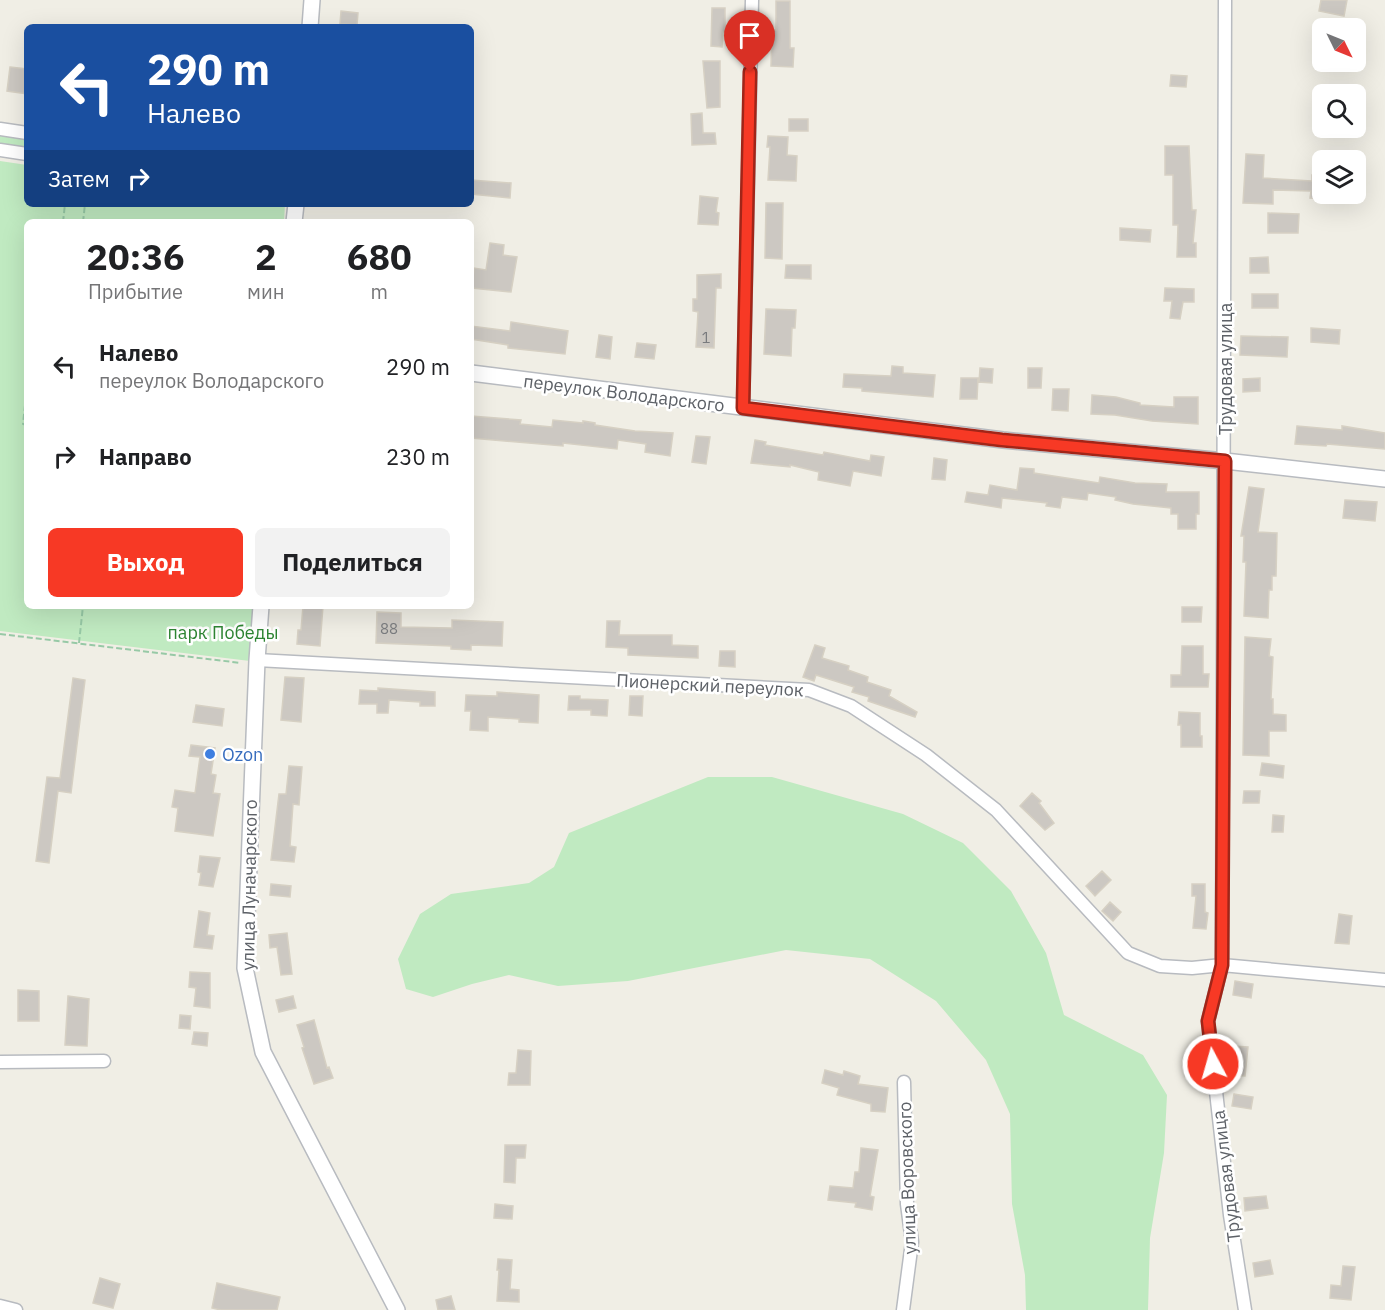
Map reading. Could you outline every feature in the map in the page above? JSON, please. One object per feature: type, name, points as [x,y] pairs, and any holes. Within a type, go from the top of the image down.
[{"type":"street","points":[[310,24],[312,0]]},
{"type":"street","points":[[743,408],[752,0]]},
{"type":"street","name":"Трудовая улица","points":[[1225,0],[1222,965],[1208,1021],[1230,1215],[1245,1310]]},
{"type":"street","points":[[0,129],[24,133]]},
{"type":"street","points":[[0,150],[24,154]]},
{"type":"street","name":"переулок Володарского","points":[[474,373],[1002,440],[1385,479]]},
{"type":"street","name":"улица Луначарского","points":[[261,609],[244,968],[263,1052],[397,1310]]},
{"type":"street","name":"Пионерский переулок","points":[[257,662],[809,690],[851,706],[926,755],[996,810],[1128,953],[1160,966],[1192,968],[1222,965],[1385,980]]},
{"type":"street","points":[[0,1062],[104,1061]]},
{"type":"street","name":"улица Воровского","points":[[903,1310],[912,1242],[906,1192],[904,1082]]},
{"type":"street","points":[[0,1306],[16,1310]]},
{"type":"path","points":[[79,643],[83,609]]},
{"type":"path","points":[[0,634],[257,662]]},
{"type":"green space","points":[[0,135],[24,139],[24,147],[0,144]]},
{"type":"green space","name":"парк Победы","points":[[0,161],[24,165],[24,207],[285,207],[284,219],[24,219],[24,609],[254,609],[250,661],[0,631]]},
{"type":"green space","points":[[708,777],[772,777],[903,814],[963,843],[1011,891],[1046,953],[1064,1015],[1143,1055],[1167,1095],[1164,1153],[1150,1238],[1148,1310],[1026,1310],[1025,1275],[1012,1204],[1010,1114],[986,1060],[936,1001],[870,959],[786,950],[628,981],[558,986],[509,975],[433,997],[406,989],[398,959],[420,914],[451,894],[529,883],[554,867],[569,833]]},
{"type":"building","points":[[1321,0],[1347,0],[1344,16],[1319,11]]},
{"type":"building","points":[[776,1],[790,1],[790,48],[794,48],[793,67],[771,66],[772,30],[776,30]]},
{"type":"building","points":[[712,8],[725,8],[725,32],[723,32],[722,47],[711,46]]},
{"type":"building","points":[[341,11],[358,13],[357,24],[340,24]]},
{"type":"building","points":[[703,61],[720,61],[720,107],[707,108]]},
{"type":"building","points":[[10,67],[24,69],[24,94],[7,91]]},
{"type":"building","points":[[1171,75],[1187,76],[1186,87],[1170,86]]},
{"type":"building","points":[[702,113],[703,133],[715,133],[716,144],[692,145],[691,114]]},
{"type":"building","points":[[789,119],[808,119],[808,131],[789,131]]},
{"type":"building","points":[[768,136],[788,137],[787,155],[797,156],[796,181],[768,180],[770,147],[767,147]]},
{"type":"building","points":[[1165,146],[1189,146],[1192,210],[1196,210],[1193,243],[1196,243],[1196,257],[1177,257],[1178,225],[1173,225],[1173,175],[1165,175]]},
{"type":"building","points":[[1246,154],[1264,155],[1263,178],[1312,181],[1312,198],[1310,198],[1311,191],[1273,190],[1273,204],[1243,203]]},
{"type":"building","points":[[474,180],[511,183],[510,198],[474,194]]},
{"type":"building","points":[[700,196],[718,198],[716,212],[719,213],[718,225],[698,224]]},
{"type":"building","points":[[766,203],[783,203],[782,259],[765,258]]},
{"type":"building","points":[[1268,213],[1299,214],[1298,233],[1268,233]]},
{"type":"building","points":[[1120,228],[1151,230],[1150,242],[1120,240]]},
{"type":"building","points":[[490,243],[504,245],[503,255],[517,257],[511,292],[474,288],[474,268],[486,270]]},
{"type":"building","points":[[1268,257],[1269,273],[1250,273],[1250,258]]},
{"type":"building","points":[[786,265],[811,265],[811,279],[785,278]]},
{"type":"building","points":[[721,274],[721,288],[716,288],[714,348],[696,347],[698,312],[693,311],[693,299],[697,299],[697,275]]},
{"type":"building","points":[[1165,288],[1194,289],[1194,302],[1183,302],[1180,319],[1170,318],[1172,301],[1164,301]]},
{"type":"building","points":[[1252,294],[1278,294],[1278,308],[1252,308]]},
{"type":"building","points":[[766,309],[796,310],[795,328],[792,328],[791,356],[764,354]]},
{"type":"building","points":[[511,322],[568,331],[565,354],[508,348],[508,345],[474,339],[474,326],[510,331]]},
{"type":"building","points":[[1311,328],[1340,330],[1339,344],[1311,342]]},
{"type":"building","points":[[599,335],[612,337],[610,359],[596,357]]},
{"type":"building","points":[[1241,336],[1288,337],[1287,357],[1240,355]]},
{"type":"building","points":[[637,343],[656,345],[654,359],[635,357]]},
{"type":"building","points":[[892,366],[903,367],[903,373],[935,375],[933,397],[862,391],[862,388],[843,387],[844,374],[891,376]]},
{"type":"building","points":[[980,368],[993,369],[992,383],[979,382]]},
{"type":"building","points":[[1028,368],[1042,368],[1041,388],[1028,388]]},
{"type":"building","points":[[961,378],[978,378],[977,399],[960,399]]},
{"type":"building","points":[[1260,378],[1260,391],[1243,392],[1243,379]]},
{"type":"building","points":[[1053,389],[1069,389],[1068,411],[1052,410]]},
{"type":"building","points":[[1092,395],[1116,397],[1140,403],[1140,405],[1174,407],[1174,397],[1198,397],[1198,424],[1091,414]]},
{"type":"building","points":[[474,416],[521,420],[520,424],[552,427],[553,420],[583,423],[583,421],[635,431],[673,433],[670,456],[645,452],[646,444],[618,440],[617,449],[563,443],[563,446],[474,438]]},
{"type":"building","points":[[1297,426],[1342,430],[1342,426],[1385,433],[1385,449],[1295,444]]},
{"type":"building","points":[[696,436],[710,437],[706,464],[692,462]]},
{"type":"building","points":[[755,440],[766,442],[765,445],[823,455],[824,452],[870,461],[871,455],[884,457],[881,476],[853,471],[850,486],[818,480],[819,472],[790,465],[790,467],[751,463]]},
{"type":"building","points":[[934,458],[947,460],[945,480],[932,479]]},
{"type":"building","points":[[1020,468],[1034,469],[1034,473],[1099,483],[1100,477],[1135,483],[1167,484],[1166,492],[1199,492],[1196,529],[1178,529],[1178,514],[1171,514],[1171,508],[1133,504],[1115,500],[1116,497],[1088,493],[1087,500],[1062,497],[1060,508],[1046,506],[1047,503],[1002,498],[1001,508],[965,502],[967,492],[988,495],[990,485],[1017,490]]},
{"type":"building","points":[[1249,487],[1264,489],[1258,532],[1277,533],[1276,576],[1272,576],[1272,590],[1269,590],[1268,618],[1244,616],[1246,562],[1243,562],[1244,536],[1241,536]]},
{"type":"building","points":[[1345,500],[1377,502],[1375,521],[1343,518]]},
{"type":"building","points":[[1182,607],[1202,607],[1201,622],[1182,622]]},
{"type":"building","points":[[303,609],[323,609],[320,646],[297,644],[298,630],[301,630]]},
{"type":"building","points":[[377,612],[401,613],[401,627],[452,628],[452,620],[503,622],[502,646],[471,645],[471,650],[451,649],[451,646],[376,643]]},
{"type":"building","points":[[607,621],[620,621],[619,635],[672,635],[672,645],[698,646],[698,658],[628,655],[628,648],[606,647]]},
{"type":"building","points":[[1245,637],[1271,639],[1269,656],[1273,657],[1271,699],[1273,699],[1273,714],[1286,715],[1286,731],[1269,731],[1269,756],[1243,755]]},
{"type":"building","points":[[815,645],[825,648],[822,658],[849,666],[848,670],[868,677],[867,682],[891,690],[889,696],[917,712],[915,717],[868,701],[869,697],[852,692],[854,687],[816,675],[814,681],[803,677]]},
{"type":"building","points":[[1182,646],[1203,646],[1203,674],[1209,674],[1208,687],[1171,687],[1171,675],[1181,675]]},
{"type":"building","points":[[720,651],[735,651],[735,667],[719,666]]},
{"type":"building","points":[[285,677],[304,678],[301,722],[281,720]]},
{"type":"building","points":[[73,678],[85,680],[71,793],[58,791],[49,863],[36,861],[47,777],[60,778]]},
{"type":"building","points":[[378,688],[435,692],[435,706],[420,706],[420,702],[389,700],[388,713],[377,713],[377,704],[359,704],[360,690],[378,691]]},
{"type":"building","points":[[497,692],[539,695],[538,723],[488,717],[488,731],[470,730],[471,711],[465,711],[466,695],[497,696]]},
{"type":"building","points":[[569,696],[580,696],[580,699],[608,700],[607,716],[591,715],[591,710],[568,710]]},
{"type":"building","points":[[630,696],[643,696],[642,716],[629,715]]},
{"type":"building","points":[[196,705],[224,709],[222,726],[193,722]]},
{"type":"building","points":[[1179,712],[1200,713],[1202,747],[1181,747]]},
{"type":"building","points":[[191,745],[215,748],[211,774],[216,775],[213,793],[220,794],[213,836],[175,831],[178,808],[172,807],[175,790],[195,793],[200,757],[189,756]]},
{"type":"building","points":[[1262,763],[1284,766],[1283,778],[1260,775]]},
{"type":"building","points":[[289,766],[302,767],[299,805],[293,804],[290,846],[296,847],[294,862],[271,860],[279,794],[286,794]]},
{"type":"building","points":[[1244,791],[1260,791],[1259,803],[1243,803]]},
{"type":"building","points":[[1032,793],[1041,801],[1039,803],[1054,823],[1045,830],[1020,806]]},
{"type":"building","points":[[1273,815],[1284,816],[1283,832],[1272,832]]},
{"type":"building","points":[[200,856],[220,858],[213,887],[199,885]]},
{"type":"building","points":[[1102,871],[1111,880],[1095,896],[1086,886]]},
{"type":"building","points":[[271,884],[291,886],[290,897],[270,895]]},
{"type":"building","points":[[1192,884],[1205,884],[1205,912],[1208,913],[1206,929],[1193,928],[1196,896],[1192,896]]},
{"type":"building","points":[[1110,902],[1121,912],[1113,921],[1102,911]]},
{"type":"building","points":[[199,911],[210,913],[207,935],[214,936],[212,949],[194,947]]},
{"type":"building","points":[[1339,914],[1352,916],[1349,944],[1335,943]]},
{"type":"building","points":[[287,933],[292,974],[281,975],[277,947],[270,948],[269,935]]},
{"type":"building","points":[[190,972],[210,973],[210,1008],[194,1006],[196,988],[189,987]]},
{"type":"building","points":[[1235,981],[1253,984],[1251,998],[1233,995]]},
{"type":"building","points":[[18,990],[39,991],[39,1021],[18,1021]]},
{"type":"building","points":[[68,996],[89,999],[87,1046],[65,1045]]},
{"type":"building","points":[[293,996],[296,1008],[279,1012],[276,1000]]},
{"type":"building","points":[[180,1015],[191,1016],[190,1029],[179,1028]]},
{"type":"building","points":[[314,1020],[327,1068],[329,1067],[333,1078],[314,1084],[297,1025]]},
{"type":"building","points":[[194,1032],[208,1033],[207,1046],[192,1044]]},
{"type":"building","points":[[1232,1046],[1248,1047],[1245,1076],[1230,1075]]},
{"type":"building","points":[[518,1050],[531,1051],[530,1085],[508,1085],[509,1073],[516,1073]]},
{"type":"building","points":[[825,1070],[843,1075],[844,1071],[860,1076],[858,1084],[888,1088],[885,1112],[871,1111],[871,1104],[837,1095],[839,1088],[822,1083]]},
{"type":"building","points":[[1234,1094],[1253,1097],[1251,1109],[1232,1106]]},
{"type":"building","points":[[505,1145],[526,1145],[525,1158],[516,1158],[515,1183],[504,1182]]},
{"type":"building","points":[[861,1148],[878,1150],[870,1196],[874,1197],[872,1210],[855,1207],[856,1203],[828,1200],[830,1186],[853,1188],[855,1172],[859,1172]]},
{"type":"building","points":[[1266,1196],[1268,1208],[1245,1211],[1244,1198]]},
{"type":"building","points":[[495,1204],[513,1206],[512,1219],[494,1218]]},
{"type":"building","points":[[498,1259],[512,1260],[510,1289],[519,1290],[519,1302],[497,1301]]},
{"type":"building","points":[[1270,1260],[1273,1274],[1255,1277],[1253,1263]]},
{"type":"building","points":[[1343,1266],[1355,1267],[1351,1300],[1330,1298],[1331,1285],[1341,1286]]},
{"type":"building","points":[[100,1278],[120,1284],[113,1308],[93,1303]]},
{"type":"building","points":[[217,1283],[280,1297],[277,1310],[212,1308]]},
{"type":"building","points":[[451,1296],[455,1310],[438,1310],[436,1300]]},
{"type":"place","name":"Ozon","points":[[210,754]]},
{"type":"route","points":[[750,72],[743,408],[1002,440],[1225,461],[1222,965],[1208,1021],[1213,1064]]}]
